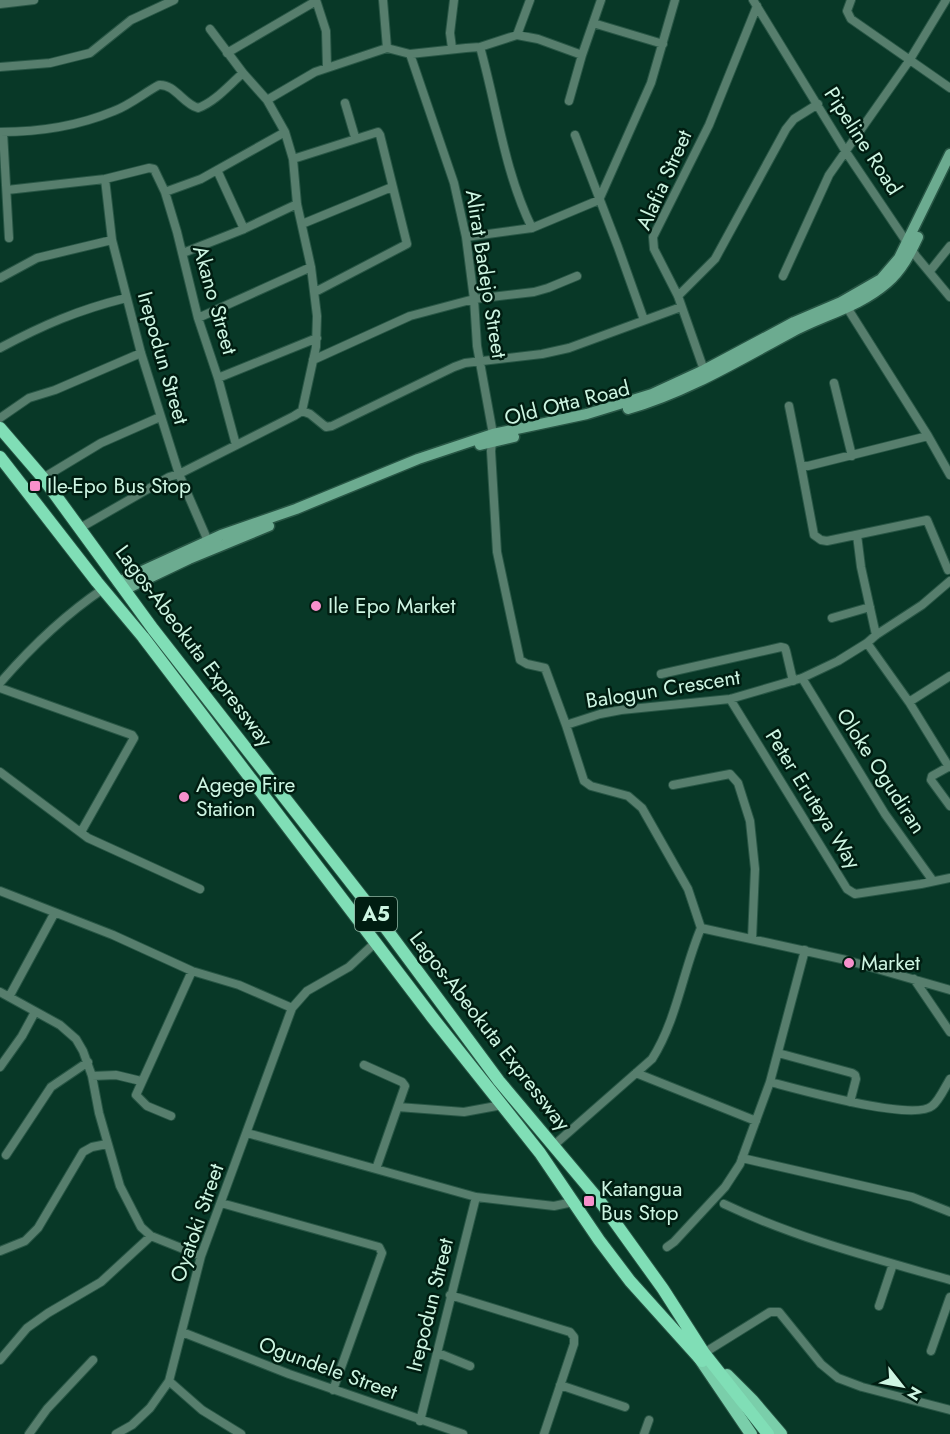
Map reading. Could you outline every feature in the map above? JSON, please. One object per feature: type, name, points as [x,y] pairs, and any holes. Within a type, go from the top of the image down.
[{"type":"highway","name":"Lagos-Abeokuta Expressway","points":[[0,428],[43,478],[121,586],[373,910],[499,1081],[599,1200],[663,1289],[701,1354],[758,1434]]},
{"type":"highway","name":"Lagos-Abeokuta Expressway","points":[[0,457],[143,637],[540,1153],[598,1240],[630,1281],[701,1354],[768,1434]]},
{"type":"main road","name":"Old Otta Road","points":[[492,437],[581,422],[648,403],[704,378],[791,333],[848,309],[892,278],[906,262],[910,245],[950,154]]},
{"type":"main road","name":"Old Otta Road","points":[[121,586],[492,437],[587,414],[633,401],[667,388],[794,322],[841,302],[872,286],[910,245],[950,167]]},
{"type":"main road","points":[[121,586],[208,541],[296,509],[418,459],[492,437]]},
{"type":"main road","points":[[701,1354],[751,1434]]},
{"type":"main road","points":[[701,1354],[752,1400],[781,1434]]},
{"type":"street","points":[[0,4],[34,0]]},
{"type":"street","points":[[0,67],[50,63],[90,53],[131,20],[174,0]]},
{"type":"street","points":[[227,53],[316,0],[326,31],[327,67]]},
{"type":"street","points":[[383,0],[387,48]]},
{"type":"street","points":[[452,48],[450,25],[454,0]]},
{"type":"street","points":[[517,35],[530,0]]},
{"type":"street","points":[[569,101],[601,0]]},
{"type":"street","points":[[465,237],[532,228],[599,200],[651,83],[675,0]]},
{"type":"street","points":[[783,276],[823,185],[909,61],[946,0]]},
{"type":"street","points":[[848,1],[847,11],[850,19],[950,88]]},
{"type":"street","name":"Pipeline Road","points":[[755,3],[846,152],[910,245],[950,297]]},
{"type":"street","name":"Alafia Street","points":[[704,370],[678,296],[654,249],[653,237],[709,125],[755,3]]},
{"type":"street","points":[[593,23],[663,44]]},
{"type":"street","points":[[80,528],[169,477],[180,474],[302,411],[317,338],[317,316],[311,267],[297,204],[293,159],[285,132],[267,100],[243,73],[210,29]]},
{"type":"street","points":[[267,100],[327,67],[387,48],[410,54],[480,47],[517,35],[538,39],[582,55]]},
{"type":"street","points":[[480,47],[493,93],[510,175],[532,228]]},
{"type":"street","name":"Alirat Badejo Street","points":[[410,54],[454,183],[465,237],[474,299],[477,346],[492,437],[497,552],[520,660],[545,668],[567,725]]},
{"type":"street","points":[[9,238],[2,132],[48,129],[80,123],[115,111],[159,85],[168,87],[186,102],[198,108],[216,97],[243,73]]},
{"type":"street","points":[[345,104],[356,137]]},
{"type":"street","points":[[678,296],[715,260],[786,129],[794,119],[818,104]]},
{"type":"street","points":[[165,192],[201,179],[285,132]]},
{"type":"street","points":[[293,159],[356,137],[378,132],[407,244],[315,292]]},
{"type":"street","points":[[575,135],[644,321]]},
{"type":"street","name":"Akano Street","points":[[105,179],[154,169],[165,192],[183,253],[198,318],[218,378],[236,445]]},
{"type":"street","points":[[217,170],[244,229]]},
{"type":"street","points":[[7,190],[105,179]]},
{"type":"street","name":"Irepodun Street","points":[[105,179],[112,240],[141,353],[180,474],[208,541]]},
{"type":"street","points":[[302,224],[392,187]]},
{"type":"street","points":[[183,253],[244,229],[297,204]]},
{"type":"street","points":[[0,278],[37,258],[112,240]]},
{"type":"street","points":[[930,271],[950,246]]},
{"type":"street","points":[[198,318],[311,267]]},
{"type":"street","points":[[313,360],[402,319],[474,299],[534,292],[577,276]]},
{"type":"street","points":[[0,348],[60,318],[126,298]]},
{"type":"street","points":[[302,411],[310,414],[322,424],[332,426],[432,376],[465,363],[569,348],[681,307]]},
{"type":"street","points":[[848,309],[950,475]]},
{"type":"street","points":[[218,378],[317,338]]},
{"type":"street","points":[[0,417],[29,398],[56,390],[141,353]]},
{"type":"street","points":[[834,383],[852,456]]},
{"type":"street","points":[[789,406],[816,538],[827,541],[927,520],[948,570]]},
{"type":"street","points":[[43,478],[108,440],[160,417]]},
{"type":"street","points":[[801,466],[852,456],[928,436]]},
{"type":"street","points":[[857,535],[876,635]]},
{"type":"street","name":"Balogun Crescent","points":[[567,725],[621,710],[730,699],[802,678],[867,644],[876,635],[922,605],[950,581]]},
{"type":"street","points":[[0,683],[48,631],[103,589]]},
{"type":"street","points":[[832,618],[870,607]]},
{"type":"street","points":[[867,644],[909,702],[949,767],[932,776],[931,780],[950,806]]},
{"type":"street","points":[[661,674],[781,647],[786,651],[793,681]]},
{"type":"street","points":[[909,702],[950,676]]},
{"type":"street","name":"Oloke Ogudiran","points":[[802,678],[885,814],[933,881]]},
{"type":"street","points":[[0,688],[132,735],[134,738],[81,832]]},
{"type":"street","name":"Peter Eruteya Way","points":[[730,699],[847,889],[855,894],[950,878]]},
{"type":"street","points":[[553,1146],[636,1073],[660,1047],[701,928],[688,889],[642,808],[628,796],[591,786],[584,781],[567,725]]},
{"type":"street","points":[[0,772],[81,832],[108,848],[200,889]]},
{"type":"street","points":[[673,785],[730,774],[738,783],[750,821],[754,852],[755,889],[752,939]]},
{"type":"street","points":[[0,891],[54,914],[94,927],[192,970],[239,985],[292,1008],[307,991],[349,967],[376,942]]},
{"type":"street","points":[[9,997],[54,914]]},
{"type":"street","points":[[701,928],[805,950],[950,990]]},
{"type":"street","points":[[667,1247],[675,1242],[725,1187],[742,1158],[770,1082],[805,950]]},
{"type":"street","points":[[171,1116],[147,1106],[136,1095],[192,970]]},
{"type":"street","points":[[914,979],[950,1032]]},
{"type":"street","points":[[0,992],[60,1025],[76,1039],[88,1062],[113,1167],[124,1196],[141,1227],[151,1236],[201,1256]]},
{"type":"street","name":"Oyatoki Street","points":[[116,1434],[132,1425],[150,1408],[166,1386],[201,1256],[292,1008]]},
{"type":"street","points":[[0,1067],[22,1036],[35,1012]]},
{"type":"street","points":[[778,1053],[855,1075],[850,1102]]},
{"type":"street","points":[[6,1155],[51,1087],[88,1062]]},
{"type":"street","points":[[364,1065],[405,1084],[376,1169]]},
{"type":"street","points":[[636,1073],[756,1121]]},
{"type":"street","points":[[92,1076],[116,1075],[141,1081]]},
{"type":"street","points":[[770,1082],[850,1102],[918,1112],[933,1106],[950,1079]]},
{"type":"street","points":[[398,1107],[464,1112],[502,1105]]},
{"type":"street","points":[[247,1133],[476,1197],[554,1206],[573,1202]]},
{"type":"street","points":[[0,1251],[25,1241],[40,1226],[56,1194],[82,1152],[107,1144]]},
{"type":"street","points":[[742,1158],[912,1197],[950,1212]]},
{"type":"street","name":"Irepodun Street","points":[[420,1421],[476,1197]]},
{"type":"street","points":[[221,1203],[380,1247],[382,1253],[333,1390]]},
{"type":"street","points":[[724,1204],[751,1217],[824,1244],[950,1280]]},
{"type":"street","points":[[0,1360],[27,1328],[48,1313],[88,1291],[108,1276],[151,1236]]},
{"type":"street","points":[[879,1306],[892,1264]]},
{"type":"street","points":[[450,1295],[570,1332],[574,1337],[574,1344],[544,1434]]},
{"type":"street","points":[[931,1351],[950,1298]]},
{"type":"street","points":[[701,1354],[775,1311],[779,1312],[821,1364],[838,1378],[862,1387],[950,1410]]},
{"type":"street","name":"Ogundele Street","points":[[182,1332],[333,1390],[463,1434]]},
{"type":"street","points":[[438,1353],[470,1366]]},
{"type":"street","points":[[29,1434],[51,1404],[93,1360]]},
{"type":"street","points":[[560,1385],[625,1407]]},
{"type":"street","points":[[166,1386],[240,1434]]},
{"type":"street","points":[[644,1434],[649,1420]]},
{"type":"place","name":"Ile-Epo Bus Stop","points":[[35,486]]},
{"type":"place","name":"Ile Epo Market","points":[[316,606]]},
{"type":"place","name":"Agege Fire Station","points":[[184,797]]},
{"type":"place","name":"Market","points":[[849,963]]},
{"type":"place","name":"Katangua Bus Stop","points":[[589,1201]]}]
